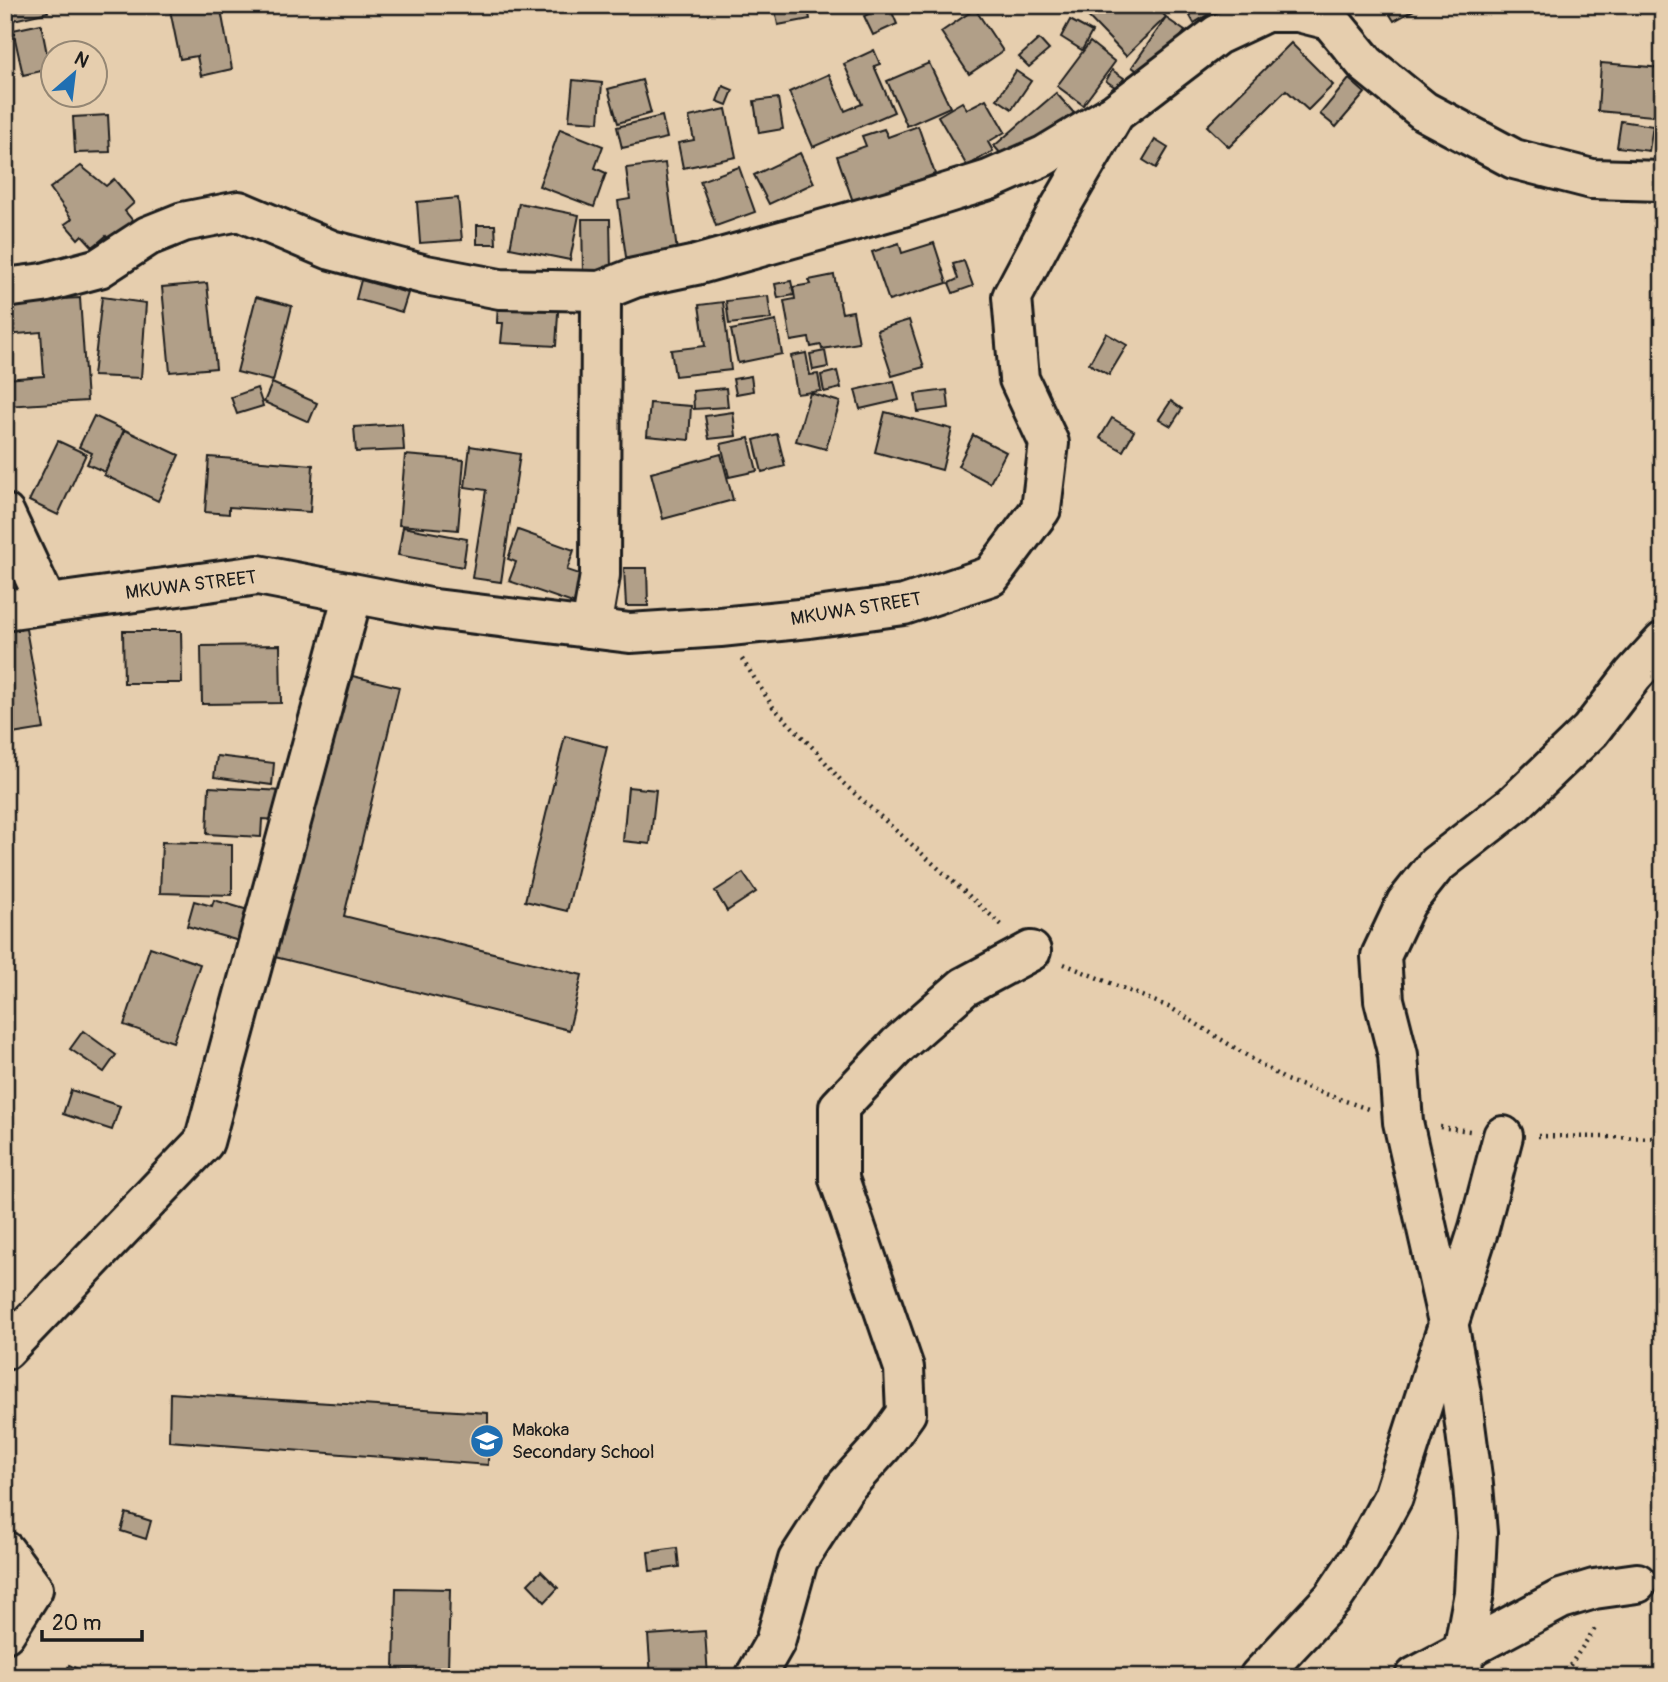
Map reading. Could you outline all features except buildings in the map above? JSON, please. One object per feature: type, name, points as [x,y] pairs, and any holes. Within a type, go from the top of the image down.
[{"type":"street","name":"MKUWA STREET","points":[[5,610],[258,575],[435,609],[630,633],[809,618],[904,605],[991,576],[1041,509],[1049,443],[1019,379],[1012,297],[1115,113],[1217,35],[1266,12],[1329,12]]},
{"type":"street","points":[[1329,12],[1366,64],[1424,111],[1514,159],[1592,179],[1663,181]]},
{"type":"street","points":[[5,288],[43,283],[99,268],[148,236],[171,226],[239,211],[331,250],[426,275],[500,289],[601,291],[634,278],[696,265],[989,180],[1044,156],[1115,113]]},
{"type":"street","points":[[592,628],[600,575],[601,291]]},
{"type":"street","points":[[5,514],[47,604]]},
{"type":"street","points":[[5,1376],[19,1334],[204,1142],[353,594]]},
{"type":"street","points":[[1462,1664],[1474,1593],[1477,1533],[1461,1394],[1448,1322],[1403,1122],[1398,1055],[1384,1000],[1381,956],[1406,903],[1436,865],[1513,805],[1590,731],[1633,675],[1663,642]]},
{"type":"street","points":[[755,1677],[775,1642],[798,1560],[845,1487],[883,1445],[906,1413],[904,1368],[839,1179],[839,1107],[898,1045],[964,987],[1031,951]]},
{"type":"street","points":[[1259,1677],[1333,1598],[1360,1558],[1393,1497],[1479,1228],[1503,1136]]},
{"type":"street","points":[[5,1551],[33,1589],[5,1633]]},
{"type":"street","points":[[1415,1677],[1462,1664],[1561,1599],[1594,1589],[1637,1583]]},
{"type":"path","points":[[720,627],[773,707],[843,783],[1031,951],[1171,1008],[1286,1080],[1403,1122]]},
{"type":"place","name":"Makoka Secondary School","points":[[487,1441]]}]
